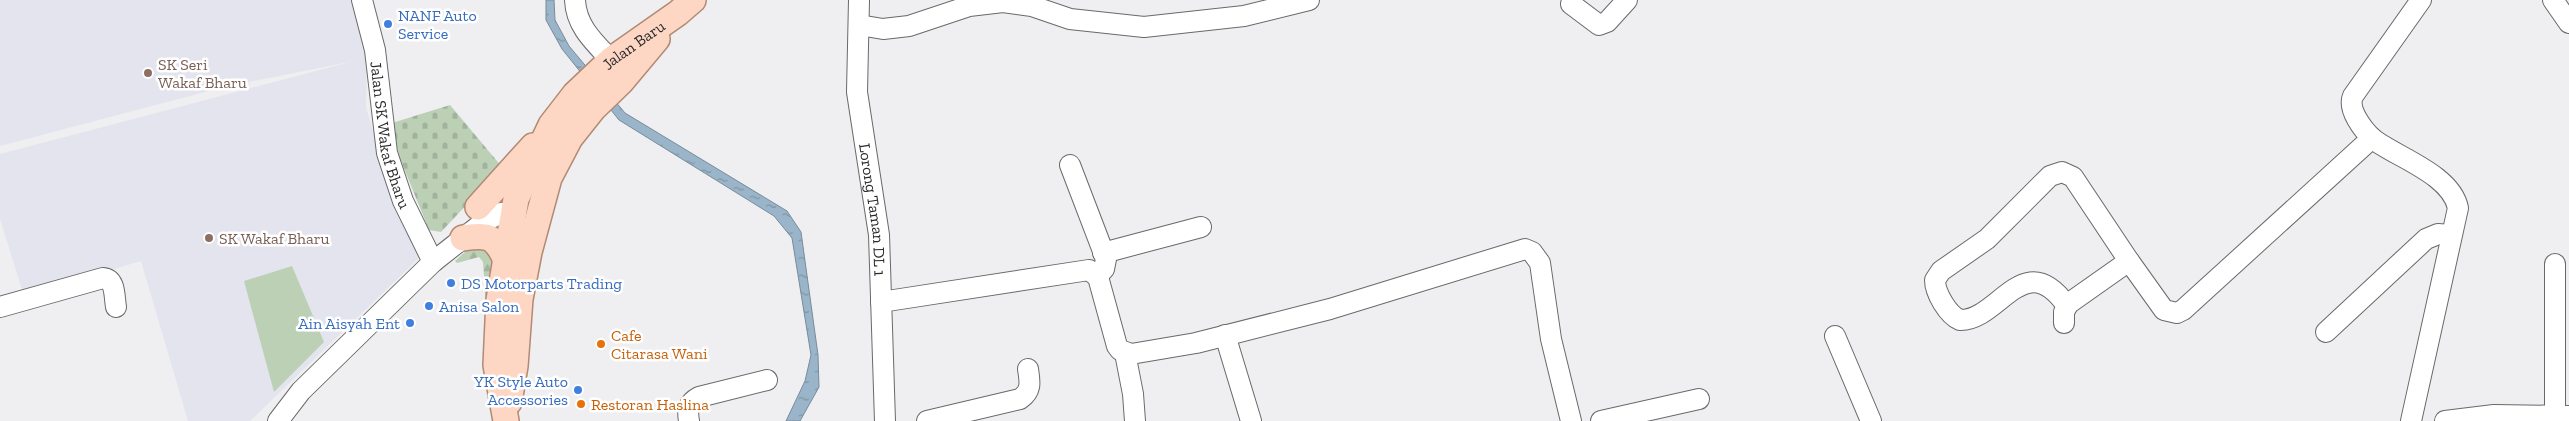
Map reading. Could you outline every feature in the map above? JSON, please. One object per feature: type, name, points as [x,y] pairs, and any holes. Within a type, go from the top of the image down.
[{"type":"main road","name":"Jalan Baru","points":[[506,420],[496,365],[499,300],[505,258],[518,207],[551,125],[574,94],[611,60],[686,7]]},
{"type":"main road","name":"Jalan Baru","points":[[506,420],[515,366],[520,299],[529,252],[549,178],[558,157],[587,116],[621,82],[686,7]]},
{"type":"main road","points":[[478,207],[551,125]]},
{"type":"main road","points":[[529,252],[518,207],[549,178]]},
{"type":"main road","points":[[464,238],[479,235],[491,238],[499,245],[505,258]]},
{"type":"street","name":"Jalan SK Wakaf Bharu","points":[[362,0],[375,50],[387,153],[403,201],[433,262]]},
{"type":"street","points":[[575,0],[576,14],[584,30],[611,60]]},
{"type":"street","name":"Lorong Taman DL 1","points":[[859,0],[857,92],[879,235],[885,421]]},
{"type":"street","points":[[859,25],[883,30],[909,26],[970,6],[1003,2],[1032,6],[1070,19],[1144,27],[1243,8],[1309,0]]},
{"type":"street","points":[[1571,4],[1599,25],[1607,22],[1627,0]]},
{"type":"street","points":[[2411,421],[2451,235],[2458,213],[2457,204],[2441,182],[2419,165],[2372,138],[2352,111],[2352,99],[2421,0]]},
{"type":"street","points":[[2553,0],[2569,23]]},
{"type":"street","points":[[2129,261],[2065,314],[2056,292],[2032,282],[2023,284],[1971,318],[1960,320],[1946,306],[1937,291],[1935,280],[1941,271],[1987,239],[2050,176],[2062,172],[2073,177],[2164,310],[2177,313],[2372,138]]},
{"type":"street","points":[[1070,165],[1106,259],[1104,269],[1097,276]]},
{"type":"street","points":[[433,262],[455,230],[478,207],[491,201],[518,207]]},
{"type":"street","points":[[278,421],[301,391],[433,262],[485,221],[518,207]]},
{"type":"street","points":[[1103,253],[1201,227]]},
{"type":"street","points":[[2326,332],[2426,239],[2438,234],[2451,235]]},
{"type":"street","points":[[1125,353],[1196,343],[1330,309],[1525,249],[1532,252],[1540,262],[1551,340],[1571,421]]},
{"type":"street","points":[[2446,421],[2494,415],[2562,416],[2555,264]]},
{"type":"street","points":[[881,302],[1089,270],[1097,276],[1117,346],[1125,353],[1133,394],[1135,421]]},
{"type":"street","points":[[0,307],[103,278],[108,278],[112,282],[116,307]]},
{"type":"street","points":[[1225,335],[1251,421]]},
{"type":"street","points":[[1835,336],[1871,421]]},
{"type":"street","points":[[927,421],[1020,399],[1028,392],[1030,385],[1028,369]]},
{"type":"street","points":[[689,421],[688,407],[692,400],[767,380]]},
{"type":"street","points":[[1601,421],[1654,415],[1699,400]]},
{"type":"shaded area","name":"SK Wakaf Bharu","points":[[0,0],[352,0],[367,59],[366,107],[394,203],[421,256],[250,421],[188,421],[141,261],[24,296],[0,219],[0,154],[354,61],[224,87],[0,146]]},
{"type":"green space","points":[[450,105],[502,167],[441,232],[429,230],[399,156],[392,123]]},
{"type":"green space","points":[[486,245],[496,261],[486,305],[483,262],[479,257],[457,263],[455,261],[468,249]]},
{"type":"green space","points":[[292,266],[324,342],[274,392],[244,281]]},
{"type":"water","points":[[546,0],[554,0],[555,20],[569,46],[625,113],[787,211],[801,232],[818,355],[819,387],[800,421],[786,421],[805,381],[811,355],[792,238],[774,216],[619,120],[562,49],[546,20]]},
{"type":"place","name":"NANF Auto Service","points":[[388,24]]},
{"type":"place","name":"SK Seri Wakaf Bharu","points":[[148,73]]},
{"type":"place","name":"SK Wakaf Bharu","points":[[209,238]]},
{"type":"place","name":"DS Motorparts Trading","points":[[451,283]]},
{"type":"place","name":"Anisa Salon","points":[[429,306]]},
{"type":"place","name":"Ain Aisyah Ent","points":[[410,323]]},
{"type":"place","name":"Cafe Citarasa Wani","points":[[601,344]]},
{"type":"place","name":"YK Style Auto Accessories","points":[[578,390]]},
{"type":"place","name":"Restoran Haslina","points":[[581,404]]}]
